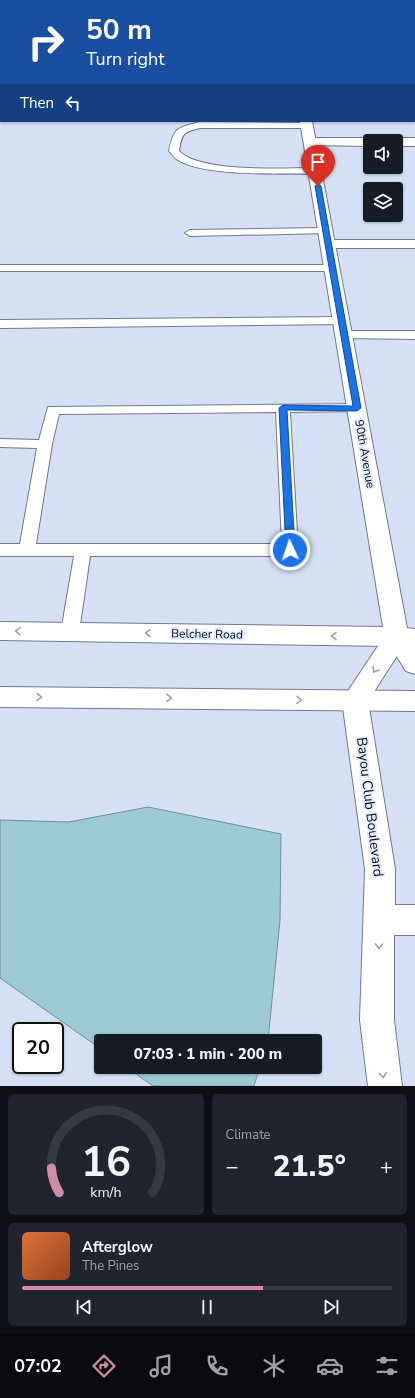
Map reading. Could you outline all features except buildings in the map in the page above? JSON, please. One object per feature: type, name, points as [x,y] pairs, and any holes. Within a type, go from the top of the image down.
[{"type":"street","name":"90th Avenue","points":[[307,123],[357,408],[406,637],[415,664]]},
{"type":"street","points":[[310,142],[363,142]]},
{"type":"street","points":[[403,142],[415,142]]},
{"type":"street","points":[[327,238],[415,244]]},
{"type":"street","name":"Belcher Road","points":[[0,631],[406,637]]},
{"type":"street","points":[[355,700],[406,637]]},
{"type":"street","points":[[0,696],[415,701]]},
{"type":"street","name":"Bayou Club Boulevard","points":[[355,700],[380,869],[377,1020],[385,1086]]},
{"type":"street","points":[[379,920],[415,920]]},
{"type":"lane","points":[[307,123],[200,125],[184,129],[177,135],[174,151],[183,159],[206,166],[315,171]]},
{"type":"lane","points":[[190,233],[327,238]]},
{"type":"lane","points":[[0,268],[332,268]]},
{"type":"lane","points":[[0,324],[343,328],[415,335]]},
{"type":"lane","points":[[0,550],[290,550],[283,408]]},
{"type":"lane","points":[[27,550],[45,444],[53,410],[357,408]]},
{"type":"lane","points":[[0,443],[45,444]]},
{"type":"lane","points":[[70,632],[83,550]]},
{"type":"water","points":[[148,807],[281,834],[280,920],[269,1034],[94,1034],[94,1044],[0,978],[0,820],[69,822]]},
{"type":"water","points":[[136,1074],[258,1074],[254,1086],[153,1086]]},
{"type":"route","points":[[290,550],[283,408],[357,408],[318,186]]}]
